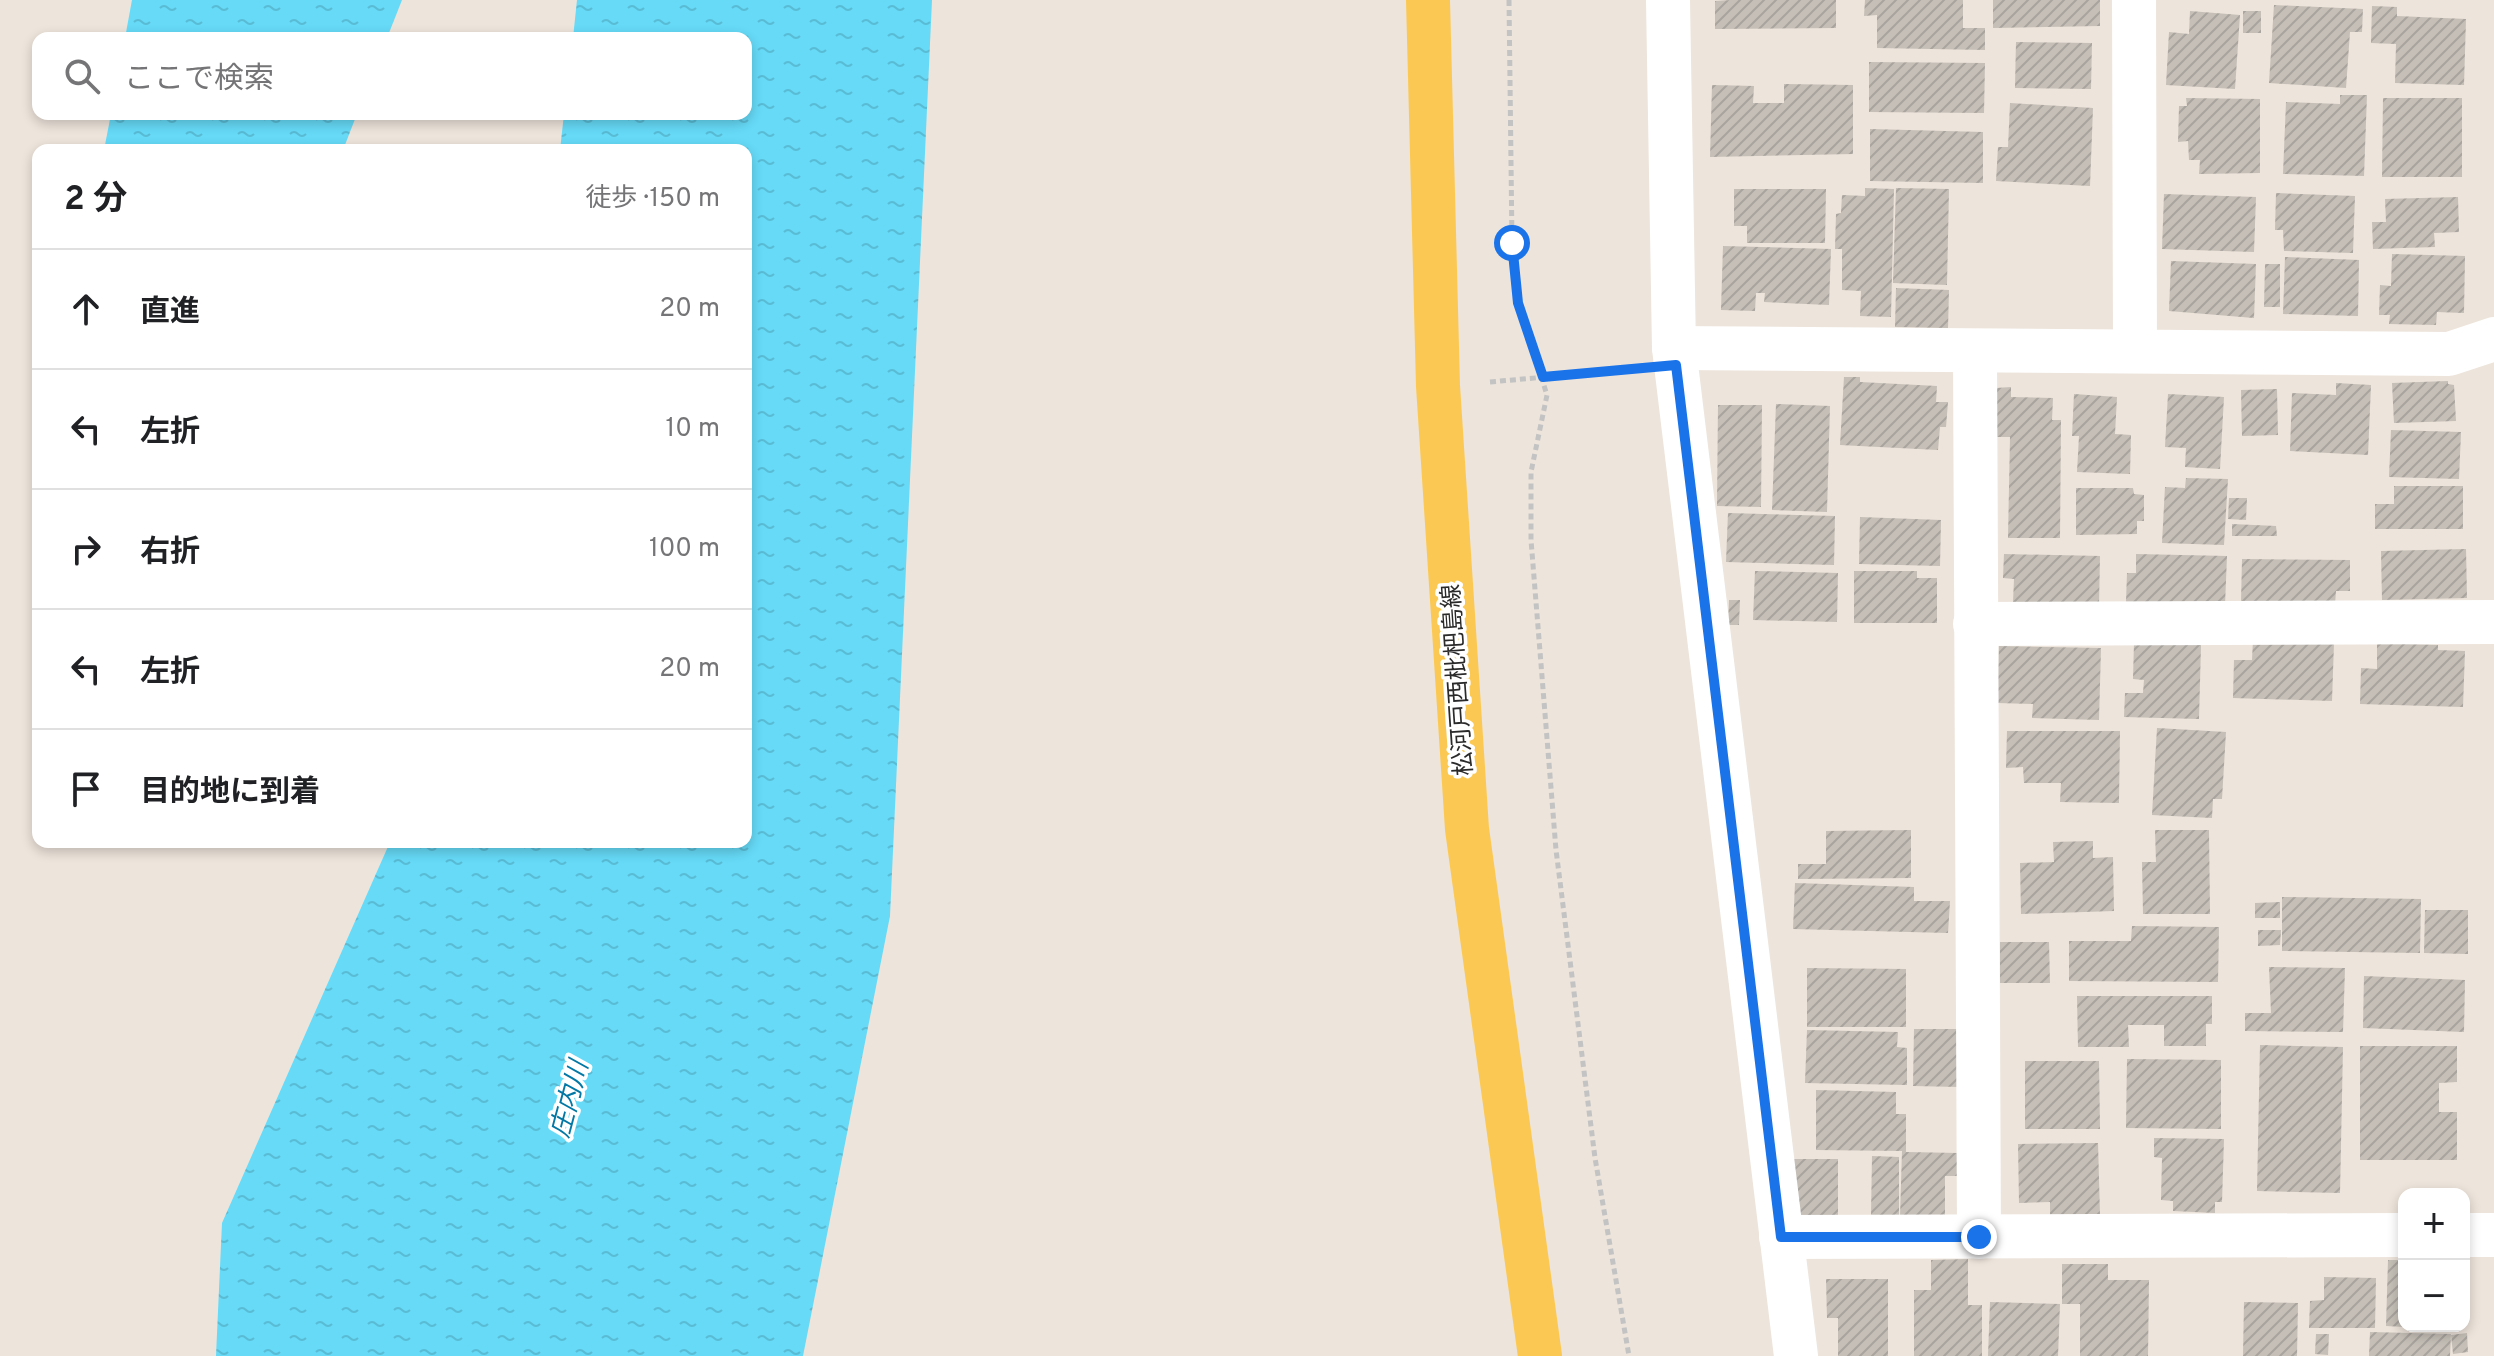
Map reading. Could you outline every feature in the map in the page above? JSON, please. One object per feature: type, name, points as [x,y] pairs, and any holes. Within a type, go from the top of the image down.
[{"type":"main road","name":"松河戸西枇杷島線","points":[[1428,0],[1438,386],[1467,829],[1540,1356]]},
{"type":"street","points":[[1668,0],[1675,356],[1796,1356]]},
{"type":"street","points":[[2134,0],[2135,349]]},
{"type":"street","points":[[1675,356],[2135,349],[2449,354],[2494,339]]},
{"type":"street","points":[[1975,351],[1979,1237]]},
{"type":"street","points":[[1975,624],[2494,622]]},
{"type":"street","points":[[1781,1237],[2398,1235]]},
{"type":"street","points":[[2470,1235],[2494,1235]]},
{"type":"path","points":[[1509,0],[1512,243],[1518,303],[1547,395],[1531,472],[1531,540],[1556,850],[1595,1158],[1629,1356]]},
{"type":"path","points":[[1438,386],[1543,377],[1675,356]]},
{"type":"water","points":[[132,0],[402,0],[389,32],[126,32]]},
{"type":"water","name":"庄内川","points":[[577,0],[932,0],[890,916],[803,1356],[216,1356],[222,1223],[387,848],[752,848],[752,144],[561,144],[563,120],[752,120],[752,32],[574,32]]},
{"type":"water","points":[[110,120],[355,120],[345,144],[105,144]]},
{"type":"building","points":[[1836,0],[1836,28],[1715,29],[1715,1]]},
{"type":"building","points":[[1865,0],[1963,0],[1963,28],[1985,28],[1985,50],[1877,48],[1877,15],[1864,16]]},
{"type":"building","points":[[1993,0],[2100,0],[2100,26],[1993,28]]},
{"type":"building","points":[[2274,5],[2363,9],[2362,32],[2350,32],[2346,88],[2269,83]]},
{"type":"building","points":[[2372,6],[2397,7],[2397,16],[2466,19],[2464,85],[2395,83],[2396,44],[2371,43]]},
{"type":"building","points":[[2190,11],[2240,15],[2235,89],[2166,85],[2169,32],[2189,34]]},
{"type":"building","points":[[2243,11],[2261,11],[2261,33],[2243,33]]},
{"type":"building","points":[[2016,42],[2092,43],[2091,89],[2015,88]]},
{"type":"building","points":[[1869,62],[1985,63],[1984,113],[1869,112]]},
{"type":"building","points":[[1784,84],[1853,85],[1853,154],[1710,157],[1712,85],[1754,86],[1753,103],[1784,103]]},
{"type":"building","points":[[2340,95],[2367,95],[2364,176],[2283,174],[2286,102],[2340,104]]},
{"type":"building","points":[[2186,98],[2260,99],[2260,173],[2199,174],[2200,160],[2189,160],[2188,141],[2178,142],[2179,106],[2187,106]]},
{"type":"building","points":[[2383,98],[2462,98],[2462,177],[2382,177]]},
{"type":"building","points":[[2010,103],[2093,108],[2090,186],[1996,181],[1998,147],[2008,147]]},
{"type":"building","points":[[1870,129],[1983,132],[1983,183],[1870,181]]},
{"type":"building","points":[[1865,188],[1894,189],[1891,317],[1860,316],[1861,291],[1842,290],[1842,249],[1835,249],[1836,214],[1841,213],[1842,195],[1865,196]]},
{"type":"building","points":[[1896,188],[1949,189],[1947,285],[1893,283]]},
{"type":"building","points":[[1734,189],[1826,189],[1825,243],[1747,243],[1747,226],[1734,226]]},
{"type":"building","points":[[2276,193],[2355,196],[2353,253],[2284,251],[2283,230],[2275,230]]},
{"type":"building","points":[[2164,194],[2256,197],[2254,252],[2162,249]]},
{"type":"building","points":[[2458,197],[2459,232],[2434,233],[2435,247],[2373,249],[2372,222],[2386,222],[2385,199]]},
{"type":"building","points":[[1723,246],[1831,249],[1829,305],[1764,302],[1765,293],[1756,293],[1755,311],[1721,310]]},
{"type":"building","points":[[2392,254],[2465,256],[2464,313],[2437,312],[2436,325],[2389,324],[2390,315],[2379,315],[2380,285],[2391,286]]},
{"type":"building","points":[[2285,257],[2359,260],[2358,316],[2283,314]]},
{"type":"building","points":[[2171,261],[2256,264],[2254,318],[2169,311]]},
{"type":"building","points":[[2265,264],[2280,264],[2280,307],[2264,307]]},
{"type":"building","points":[[1896,288],[1949,290],[1948,328],[1895,327]]},
{"type":"building","points":[[1844,377],[1860,377],[1860,382],[1937,386],[1936,402],[1948,402],[1946,427],[1940,427],[1938,450],[1840,445]]},
{"type":"building","points":[[2448,381],[2448,384],[2454,385],[2456,421],[2394,423],[2392,383]]},
{"type":"building","points":[[2336,383],[2371,385],[2368,455],[2290,451],[2292,393],[2336,395]]},
{"type":"building","points":[[2011,387],[2011,397],[2053,398],[2052,420],[2061,420],[2060,538],[2008,538],[2010,437],[1996,437],[1996,388]]},
{"type":"building","points":[[2277,389],[2278,435],[2242,436],[2241,390]]},
{"type":"building","points":[[2074,394],[2117,397],[2115,434],[2131,435],[2130,474],[2077,472],[2079,436],[2072,436]]},
{"type":"building","points":[[2168,394],[2224,397],[2220,469],[2185,467],[2186,448],[2165,447]]},
{"type":"building","points":[[1776,404],[1830,406],[1827,512],[1772,510]]},
{"type":"building","points":[[1718,405],[1762,405],[1761,507],[1717,506]]},
{"type":"building","points":[[2391,430],[2461,432],[2459,479],[2389,477]]},
{"type":"building","points":[[2186,478],[2228,479],[2224,545],[2162,543],[2165,487],[2185,488]]},
{"type":"building","points":[[2394,486],[2463,486],[2463,529],[2375,529],[2375,504],[2394,504]]},
{"type":"building","points":[[2076,488],[2133,488],[2134,494],[2144,495],[2144,521],[2137,521],[2137,534],[2076,535]]},
{"type":"building","points":[[2229,498],[2247,498],[2246,520],[2228,519]]},
{"type":"building","points":[[1728,513],[1835,516],[1834,565],[1726,562]]},
{"type":"building","points":[[1860,517],[1941,520],[1940,566],[1859,564]]},
{"type":"building","points":[[2232,524],[2276,526],[2277,536],[2232,536]]},
{"type":"building","points":[[2466,549],[2467,598],[2382,600],[2381,551]]},
{"type":"building","points":[[2004,554],[2100,556],[2099,606],[2013,603],[2014,579],[2003,578]]},
{"type":"building","points":[[2136,554],[2227,556],[2225,605],[2126,602],[2127,573],[2136,573]]},
{"type":"building","points":[[2242,559],[2350,560],[2350,591],[2336,591],[2335,604],[2241,603]]},
{"type":"building","points":[[1755,571],[1838,573],[1837,622],[1753,620]]},
{"type":"building","points":[[1854,571],[1917,571],[1917,578],[1937,578],[1937,623],[1854,623]]},
{"type":"building","points":[[1729,600],[1740,600],[1739,625],[1728,625]]},
{"type":"building","points":[[2253,640],[2334,643],[2332,701],[2233,698],[2234,660],[2252,660]]},
{"type":"building","points":[[2134,643],[2201,645],[2199,719],[2124,717],[2125,693],[2143,693],[2144,680],[2133,679]]},
{"type":"building","points":[[2377,643],[2438,645],[2438,650],[2465,651],[2463,707],[2360,704],[2361,668],[2377,669]]},
{"type":"building","points":[[1999,646],[2101,648],[2099,720],[2032,718],[2033,704],[1997,703]]},
{"type":"building","points":[[2157,728],[2226,732],[2222,799],[2213,799],[2212,818],[2152,815]]},
{"type":"building","points":[[2007,731],[2120,731],[2119,803],[2060,802],[2061,783],[2024,783],[2023,767],[2006,768]]},
{"type":"building","points":[[1911,830],[1911,878],[1798,879],[1798,864],[1826,864],[1826,831]]},
{"type":"building","points":[[2155,830],[2209,830],[2210,914],[2143,914],[2142,862],[2156,862]]},
{"type":"building","points":[[2093,841],[2093,858],[2113,857],[2114,911],[2021,914],[2020,863],[2054,862],[2053,842]]},
{"type":"building","points":[[1795,883],[1914,887],[1914,901],[1950,901],[1948,933],[1793,929]]},
{"type":"building","points":[[2282,897],[2421,899],[2420,953],[2282,951]]},
{"type":"building","points":[[2280,902],[2280,918],[2255,918],[2255,903]]},
{"type":"building","points":[[2425,910],[2468,910],[2468,954],[2424,953]]},
{"type":"building","points":[[2132,926],[2219,927],[2218,982],[2069,981],[2069,941],[2131,941]]},
{"type":"building","points":[[2258,930],[2281,930],[2280,945],[2258,946]]},
{"type":"building","points":[[2000,942],[2049,942],[2050,983],[2000,983]]},
{"type":"building","points":[[2269,967],[2345,968],[2343,1032],[2245,1031],[2245,1013],[2271,1013]]},
{"type":"building","points":[[1807,968],[1906,969],[1906,1027],[1807,1027]]},
{"type":"building","points":[[2364,976],[2465,980],[2464,1032],[2363,1028]]},
{"type":"building","points":[[2077,996],[2212,996],[2212,1024],[2206,1024],[2206,1046],[2164,1046],[2164,1025],[2128,1025],[2129,1047],[2078,1047]]},
{"type":"building","points":[[1914,1029],[1961,1029],[1960,1087],[1913,1086]]},
{"type":"building","points":[[1807,1030],[1898,1032],[1897,1047],[1907,1048],[1907,1085],[1805,1083]]},
{"type":"building","points":[[2260,1045],[2343,1047],[2340,1193],[2257,1191]]},
{"type":"building","points":[[2360,1046],[2457,1046],[2457,1082],[2439,1083],[2439,1112],[2457,1112],[2457,1160],[2360,1160]]},
{"type":"building","points":[[2127,1059],[2221,1060],[2221,1129],[2126,1128]]},
{"type":"building","points":[[2025,1061],[2099,1061],[2100,1129],[2025,1129]]},
{"type":"building","points":[[1816,1090],[1896,1092],[1896,1114],[1906,1114],[1906,1152],[1958,1153],[1958,1176],[1945,1176],[1945,1217],[1900,1217],[1902,1151],[1816,1150]]},
{"type":"building","points":[[2154,1138],[2224,1139],[2222,1202],[2215,1202],[2215,1213],[2173,1211],[2173,1201],[2161,1200],[2162,1158],[2154,1157]]},
{"type":"building","points":[[2098,1143],[2100,1215],[2050,1216],[2050,1202],[2019,1203],[2018,1144]]},
{"type":"building","points":[[1872,1156],[1899,1157],[1899,1217],[1871,1216]]},
{"type":"building","points":[[1788,1159],[1838,1159],[1838,1219],[1788,1218]]},
{"type":"building","points":[[1968,1259],[1968,1305],[1982,1305],[1982,1356],[1914,1356],[1914,1290],[1931,1290],[1931,1260]]},
{"type":"building","points":[[2388,1260],[2398,1260],[2398,1327],[2386,1326]]},
{"type":"building","points":[[2062,1264],[2108,1264],[2108,1280],[2149,1280],[2148,1356],[2080,1356],[2080,1304],[2062,1304]]},
{"type":"building","points":[[2324,1277],[2376,1278],[2375,1328],[2309,1328],[2310,1301],[2324,1300]]},
{"type":"building","points":[[1826,1279],[1888,1279],[1888,1356],[1838,1356],[1838,1318],[1827,1318]]},
{"type":"building","points":[[1990,1302],[2060,1304],[2058,1356],[1988,1356]]},
{"type":"building","points":[[2244,1302],[2298,1303],[2297,1356],[2243,1356]]},
{"type":"building","points":[[2370,1332],[2451,1334],[2450,1356],[2369,1356]]},
{"type":"building","points":[[2467,1333],[2468,1352],[2453,1354],[2451,1335]]},
{"type":"building","points":[[2316,1334],[2329,1334],[2328,1355],[2315,1354]]},
{"type":"route","points":[[1512,243],[1518,303],[1543,377],[1676,365],[1781,1237],[1979,1237]]}]
